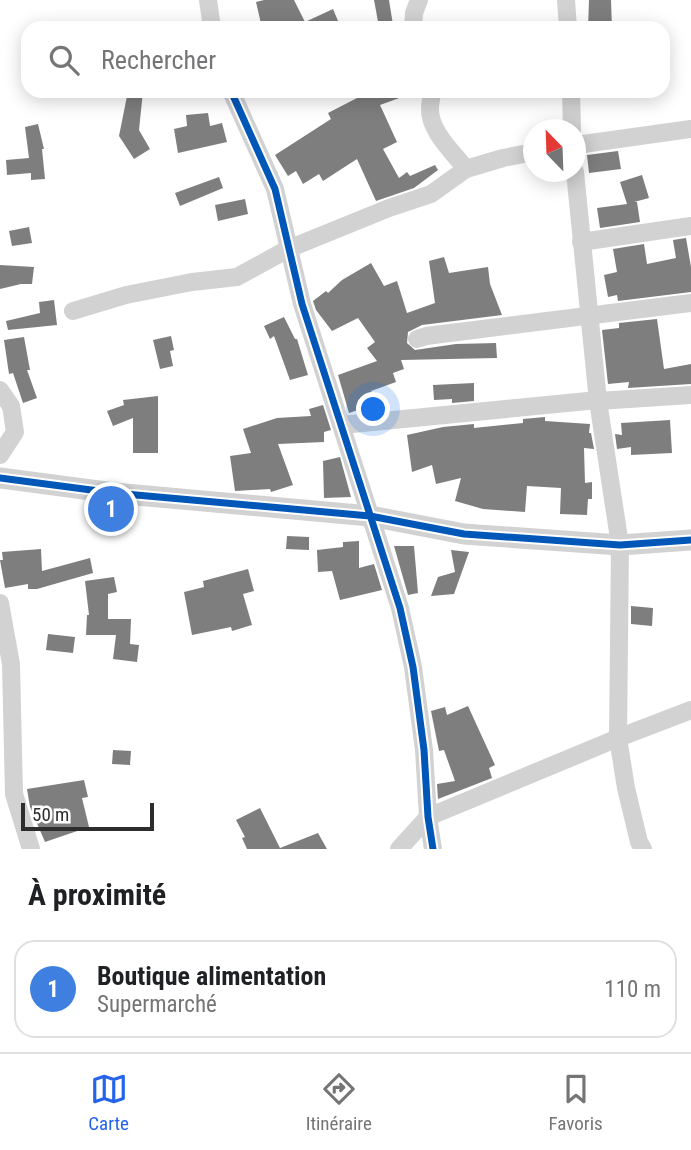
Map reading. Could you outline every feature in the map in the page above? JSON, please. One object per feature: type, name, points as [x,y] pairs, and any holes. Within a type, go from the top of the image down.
[{"type":"street","points":[[208,0],[211,21]]},
{"type":"street","points":[[413,21],[419,0]]},
{"type":"street","points":[[566,0],[568,21]]},
{"type":"street","points":[[234,98],[275,190],[302,304],[400,608],[413,667],[433,849]]},
{"type":"street","points":[[431,98],[432,120],[439,135],[466,169]]},
{"type":"street","points":[[571,98],[572,119]]},
{"type":"street","points":[[586,144],[691,129]]},
{"type":"street","points":[[73,311],[126,295],[192,282],[237,277],[288,249],[431,194],[466,169],[523,154]]},
{"type":"street","points":[[576,182],[598,401],[620,545],[618,738],[626,788],[643,849]]},
{"type":"street","points":[[581,242],[691,226]]},
{"type":"street","points":[[417,340],[426,336],[691,303]]},
{"type":"street","points":[[0,390],[11,406],[15,432],[0,455]]},
{"type":"street","points":[[342,425],[691,395]]},
{"type":"street","points":[[0,478],[114,493],[370,516],[464,534],[620,545],[691,540]]},
{"type":"street","points":[[0,603],[11,664],[14,794],[31,849]]},
{"type":"street","points":[[399,849],[428,817],[691,710]]},
{"type":"building","points":[[294,0],[304,21],[260,21],[256,2]]},
{"type":"building","points":[[374,0],[389,0],[392,21],[378,21]]},
{"type":"building","points":[[589,0],[611,0],[612,21],[588,21]]},
{"type":"building","points":[[333,9],[338,21],[307,21]]},
{"type":"building","points":[[127,98],[142,98],[139,130],[150,149],[134,159],[119,136]]},
{"type":"building","points":[[357,98],[399,98],[380,105],[397,142],[383,149],[399,178],[407,172],[410,176],[435,165],[438,170],[414,188],[376,201],[357,159],[323,181],[319,174],[303,184],[296,171],[288,176],[275,155],[331,119],[328,113]]},
{"type":"building","points":[[208,113],[210,126],[222,123],[227,142],[178,153],[174,129],[187,126],[186,115]]},
{"type":"building","points":[[38,124],[44,149],[45,179],[31,180],[31,173],[7,175],[6,160],[29,158],[25,127]]},
{"type":"building","points":[[618,151],[621,169],[589,173],[587,155]]},
{"type":"building","points":[[642,175],[649,198],[634,202],[637,202],[640,222],[600,228],[597,208],[627,204],[620,182]]},
{"type":"building","points":[[219,177],[223,188],[180,206],[175,193]]},
{"type":"building","points":[[245,199],[248,214],[218,221],[215,205]]},
{"type":"building","points":[[29,227],[32,243],[12,246],[9,231]]},
{"type":"building","points":[[686,238],[691,267],[691,292],[618,301],[617,295],[608,297],[604,275],[617,272],[613,249],[644,244],[647,264],[676,258],[673,240]]},
{"type":"building","points":[[444,257],[449,273],[488,267],[490,284],[502,315],[422,325],[408,332],[407,343],[415,350],[456,344],[496,343],[497,358],[401,360],[404,369],[393,373],[396,382],[371,391],[376,392],[379,403],[349,413],[338,375],[377,361],[367,348],[375,342],[358,318],[332,331],[316,310],[313,301],[371,263],[384,286],[397,281],[407,313],[435,303],[429,261]]},
{"type":"building","points":[[0,265],[34,267],[32,284],[0,289]]},
{"type":"building","points":[[54,300],[57,325],[8,330],[6,321],[40,313],[39,302]]},
{"type":"building","points":[[284,317],[297,339],[308,375],[290,380],[274,336],[270,339],[264,326]]},
{"type":"building","points":[[657,319],[664,369],[691,364],[691,384],[628,388],[629,382],[608,384],[602,330],[619,328],[619,323]]},
{"type":"building","points":[[171,336],[173,366],[160,369],[153,340]]},
{"type":"building","points":[[24,337],[30,370],[27,370],[37,398],[23,403],[13,373],[9,374],[4,340]]},
{"type":"building","points":[[474,383],[474,401],[452,403],[452,399],[434,400],[433,385]]},
{"type":"building","points":[[158,396],[158,453],[133,453],[133,418],[113,426],[107,411],[124,405],[123,400]]},
{"type":"building","points":[[323,405],[331,430],[324,432],[324,442],[278,444],[293,485],[271,492],[270,489],[235,491],[230,456],[251,453],[243,429],[277,418],[311,416],[309,409]]},
{"type":"building","points":[[545,417],[545,421],[590,424],[589,433],[594,449],[584,448],[585,483],[592,482],[592,499],[588,499],[587,515],[560,514],[561,488],[527,486],[525,512],[483,509],[455,501],[461,478],[436,484],[432,465],[412,472],[407,435],[443,427],[474,424],[474,428],[523,423],[523,419]]},
{"type":"building","points":[[670,420],[672,453],[631,455],[631,447],[617,449],[615,434],[622,435],[621,423]]},
{"type":"building","points":[[340,457],[351,497],[324,498],[323,461]]},
{"type":"building","points":[[287,536],[309,537],[309,550],[286,549]]},
{"type":"building","points":[[359,541],[359,568],[374,564],[382,590],[340,600],[332,571],[318,572],[317,550],[343,547],[343,542]]},
{"type":"building","points":[[394,546],[414,546],[418,593],[408,595]]},
{"type":"building","points":[[41,549],[42,571],[90,558],[93,573],[37,589],[28,589],[28,584],[5,588],[0,560],[3,560],[2,552]]},
{"type":"building","points":[[451,550],[469,552],[454,594],[431,596],[438,577],[455,572]]},
{"type":"building","points":[[248,569],[254,591],[243,594],[252,625],[232,631],[231,627],[192,635],[184,592],[204,587],[203,581]]},
{"type":"building","points":[[114,577],[117,592],[108,594],[108,619],[131,619],[130,644],[139,645],[137,662],[113,659],[116,635],[86,635],[89,615],[85,581]]},
{"type":"building","points":[[631,606],[653,608],[652,626],[631,624]]},
{"type":"building","points":[[48,634],[75,637],[73,653],[46,650]]},
{"type":"building","points":[[468,706],[495,765],[489,768],[492,778],[438,799],[437,784],[455,781],[444,750],[439,751],[431,711],[445,707],[447,715]]},
{"type":"building","points":[[113,750],[131,751],[130,765],[112,764]]},
{"type":"building","points":[[84,780],[88,797],[82,798],[89,827],[45,842],[30,807],[27,789]]},
{"type":"building","points":[[260,808],[280,848],[318,833],[327,849],[247,849],[242,838],[245,837],[236,820]]},
{"type":"cycle path","points":[[234,98],[275,189],[302,304],[400,608],[413,667],[433,849]]},
{"type":"cycle path","points":[[0,478],[114,493],[370,516],[464,534],[620,545],[691,540]]},
{"type":"place","name":"Boutique alimentation","points":[[111,509]]}]
